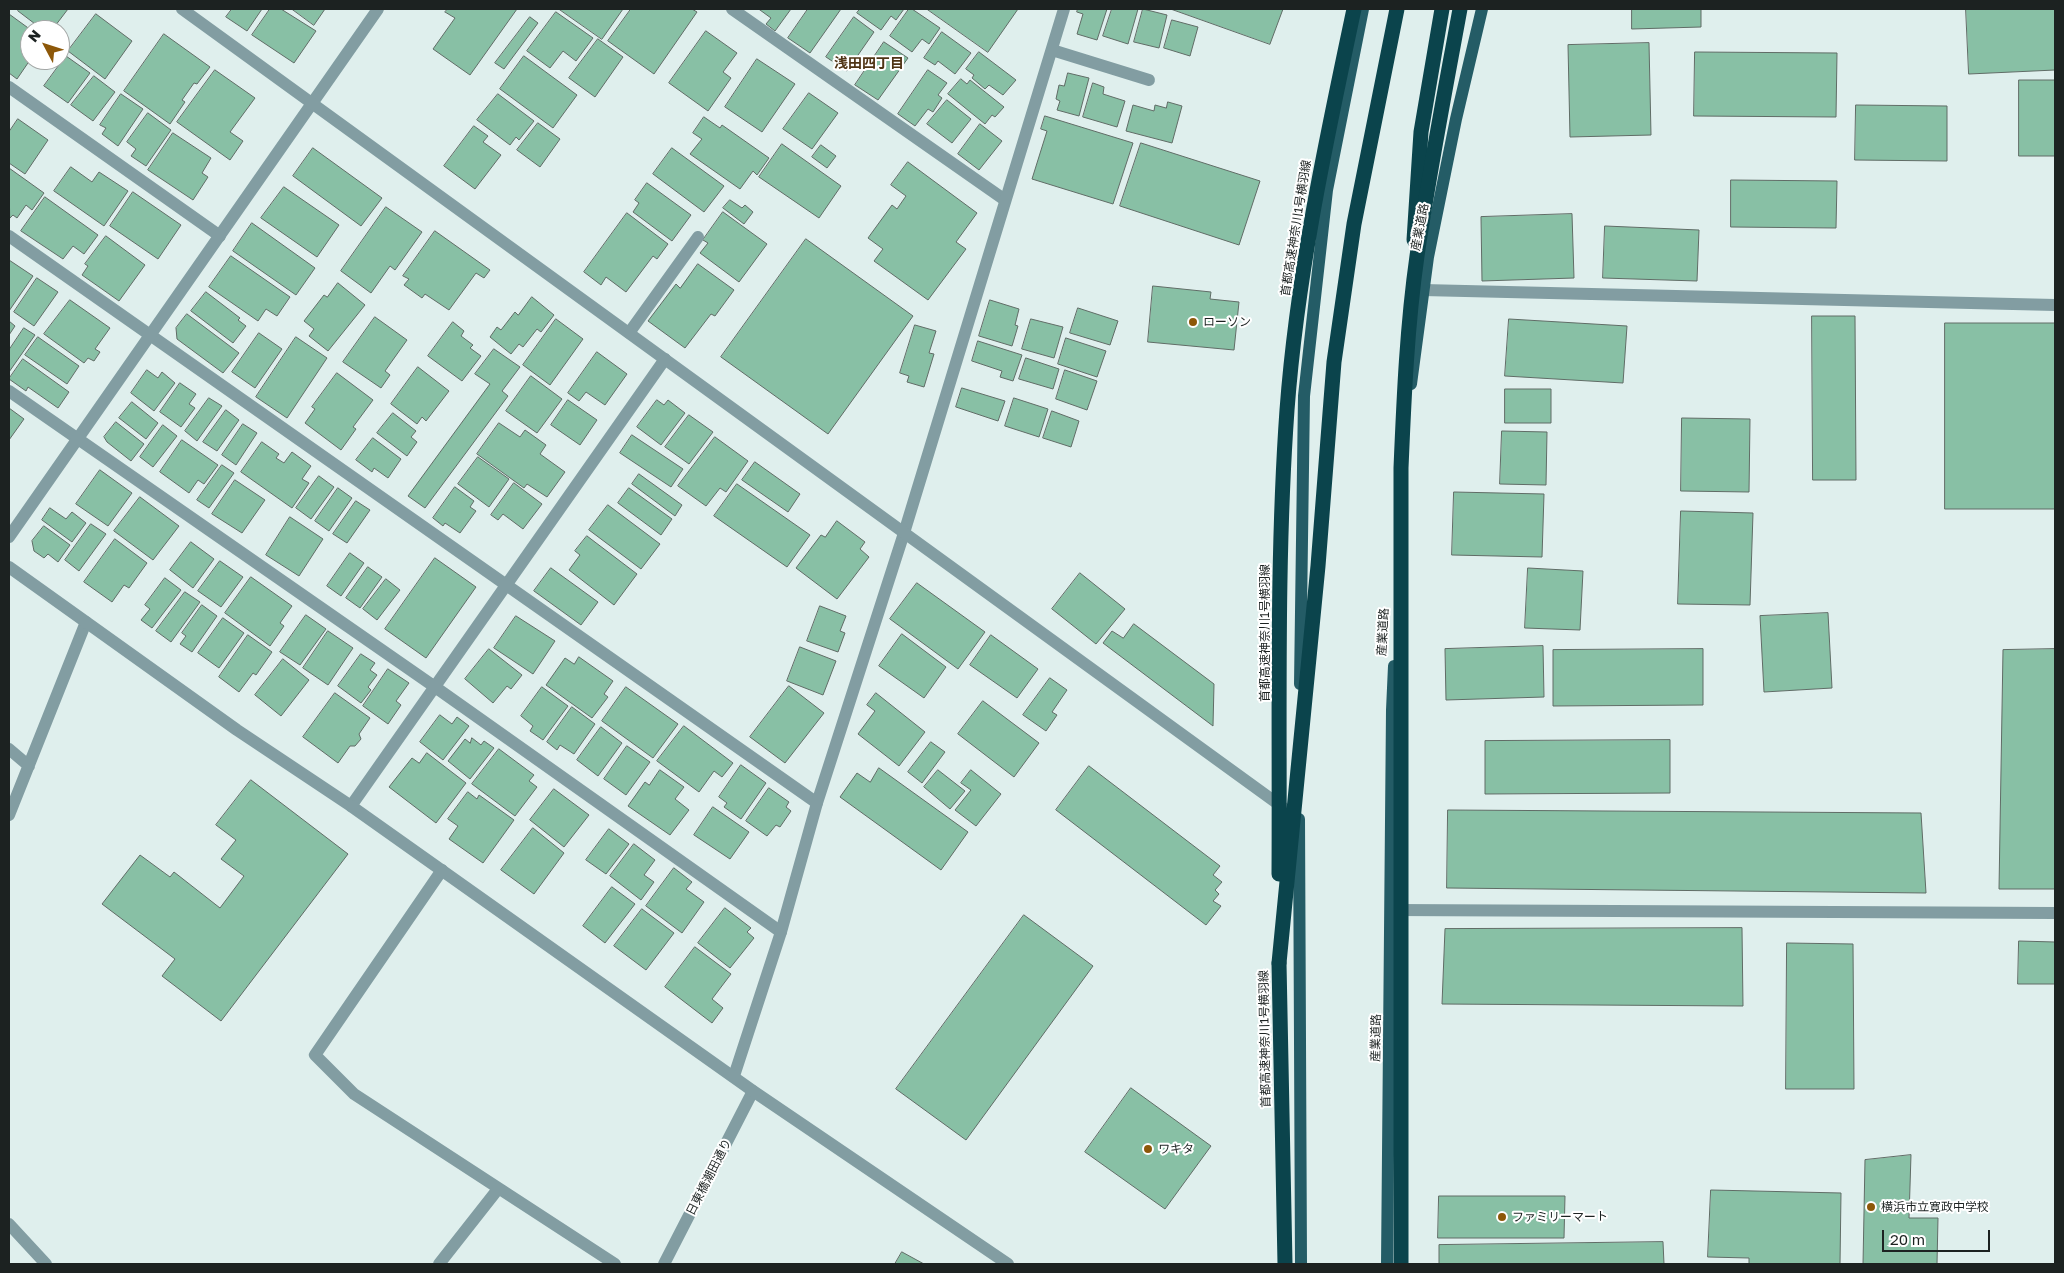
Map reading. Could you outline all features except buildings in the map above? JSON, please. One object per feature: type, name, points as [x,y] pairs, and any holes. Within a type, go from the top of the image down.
[{"type":"highway","name":"首都高速神奈川1号横羽線","points":[[1285,1264],[1279,963],[1280,571],[1287,409],[1303,274],[1326,138],[1354,9]]},
{"type":"highway","points":[[1279,963],[1318,566],[1334,362],[1354,224],[1397,9]]},
{"type":"highway","points":[[1401,1264],[1401,468],[1406,358],[1421,132],[1442,9]]},
{"type":"highway","points":[[1406,358],[1417,257],[1433,154],[1460,9]]},
{"type":"main road","points":[[1301,1264],[1299,820],[1304,396],[1327,190],[1363,9]]},
{"type":"main road","name":"産業道路","points":[[1387,1264],[1392,710],[1411,388],[1428,257],[1456,119],[1482,9]]},
{"type":"street","points":[[182,9],[1299,820]]},
{"type":"street","points":[[9,537],[378,9]]},
{"type":"street","points":[[732,9],[1005,200]]},
{"type":"street","points":[[734,1076],[781,932],[817,803],[904,533],[1064,9]]},
{"type":"street","points":[[1052,50],[1149,80]]},
{"type":"street","points":[[9,87],[220,236]]},
{"type":"street","points":[[9,236],[817,803]]},
{"type":"street","points":[[629,333],[698,237]]},
{"type":"street","points":[[1423,290],[2055,305]]},
{"type":"street","points":[[351,806],[665,359]]},
{"type":"street","points":[[9,391],[435,687],[781,932]]},
{"type":"street","points":[[9,567],[237,730],[351,806],[753,1090],[1008,1264]]},
{"type":"street","points":[[9,816],[86,622]]},
{"type":"street","points":[[9,749],[28,766]]},
{"type":"street","points":[[442,870],[315,1055],[354,1094],[615,1264]]},
{"type":"street","points":[[1391,910],[2055,913]]},
{"type":"street","name":"日東橋潮田通り","points":[[664,1264],[753,1090]]},
{"type":"street","points":[[439,1264],[498,1189]]},
{"type":"street","points":[[9,1224],[46,1264]]},
{"type":"place","name":"ローソン","points":[[1193,322]]},
{"type":"place","name":"ワキタ","points":[[1148,1149]]},
{"type":"place","name":"横浜市立寛政中学校","points":[[1871,1207]]},
{"type":"place","name":"ファミリーマート","points":[[1502,1217]]},
{"type":"district","name":"浅田四丁目","points":[[869,64]]}]
